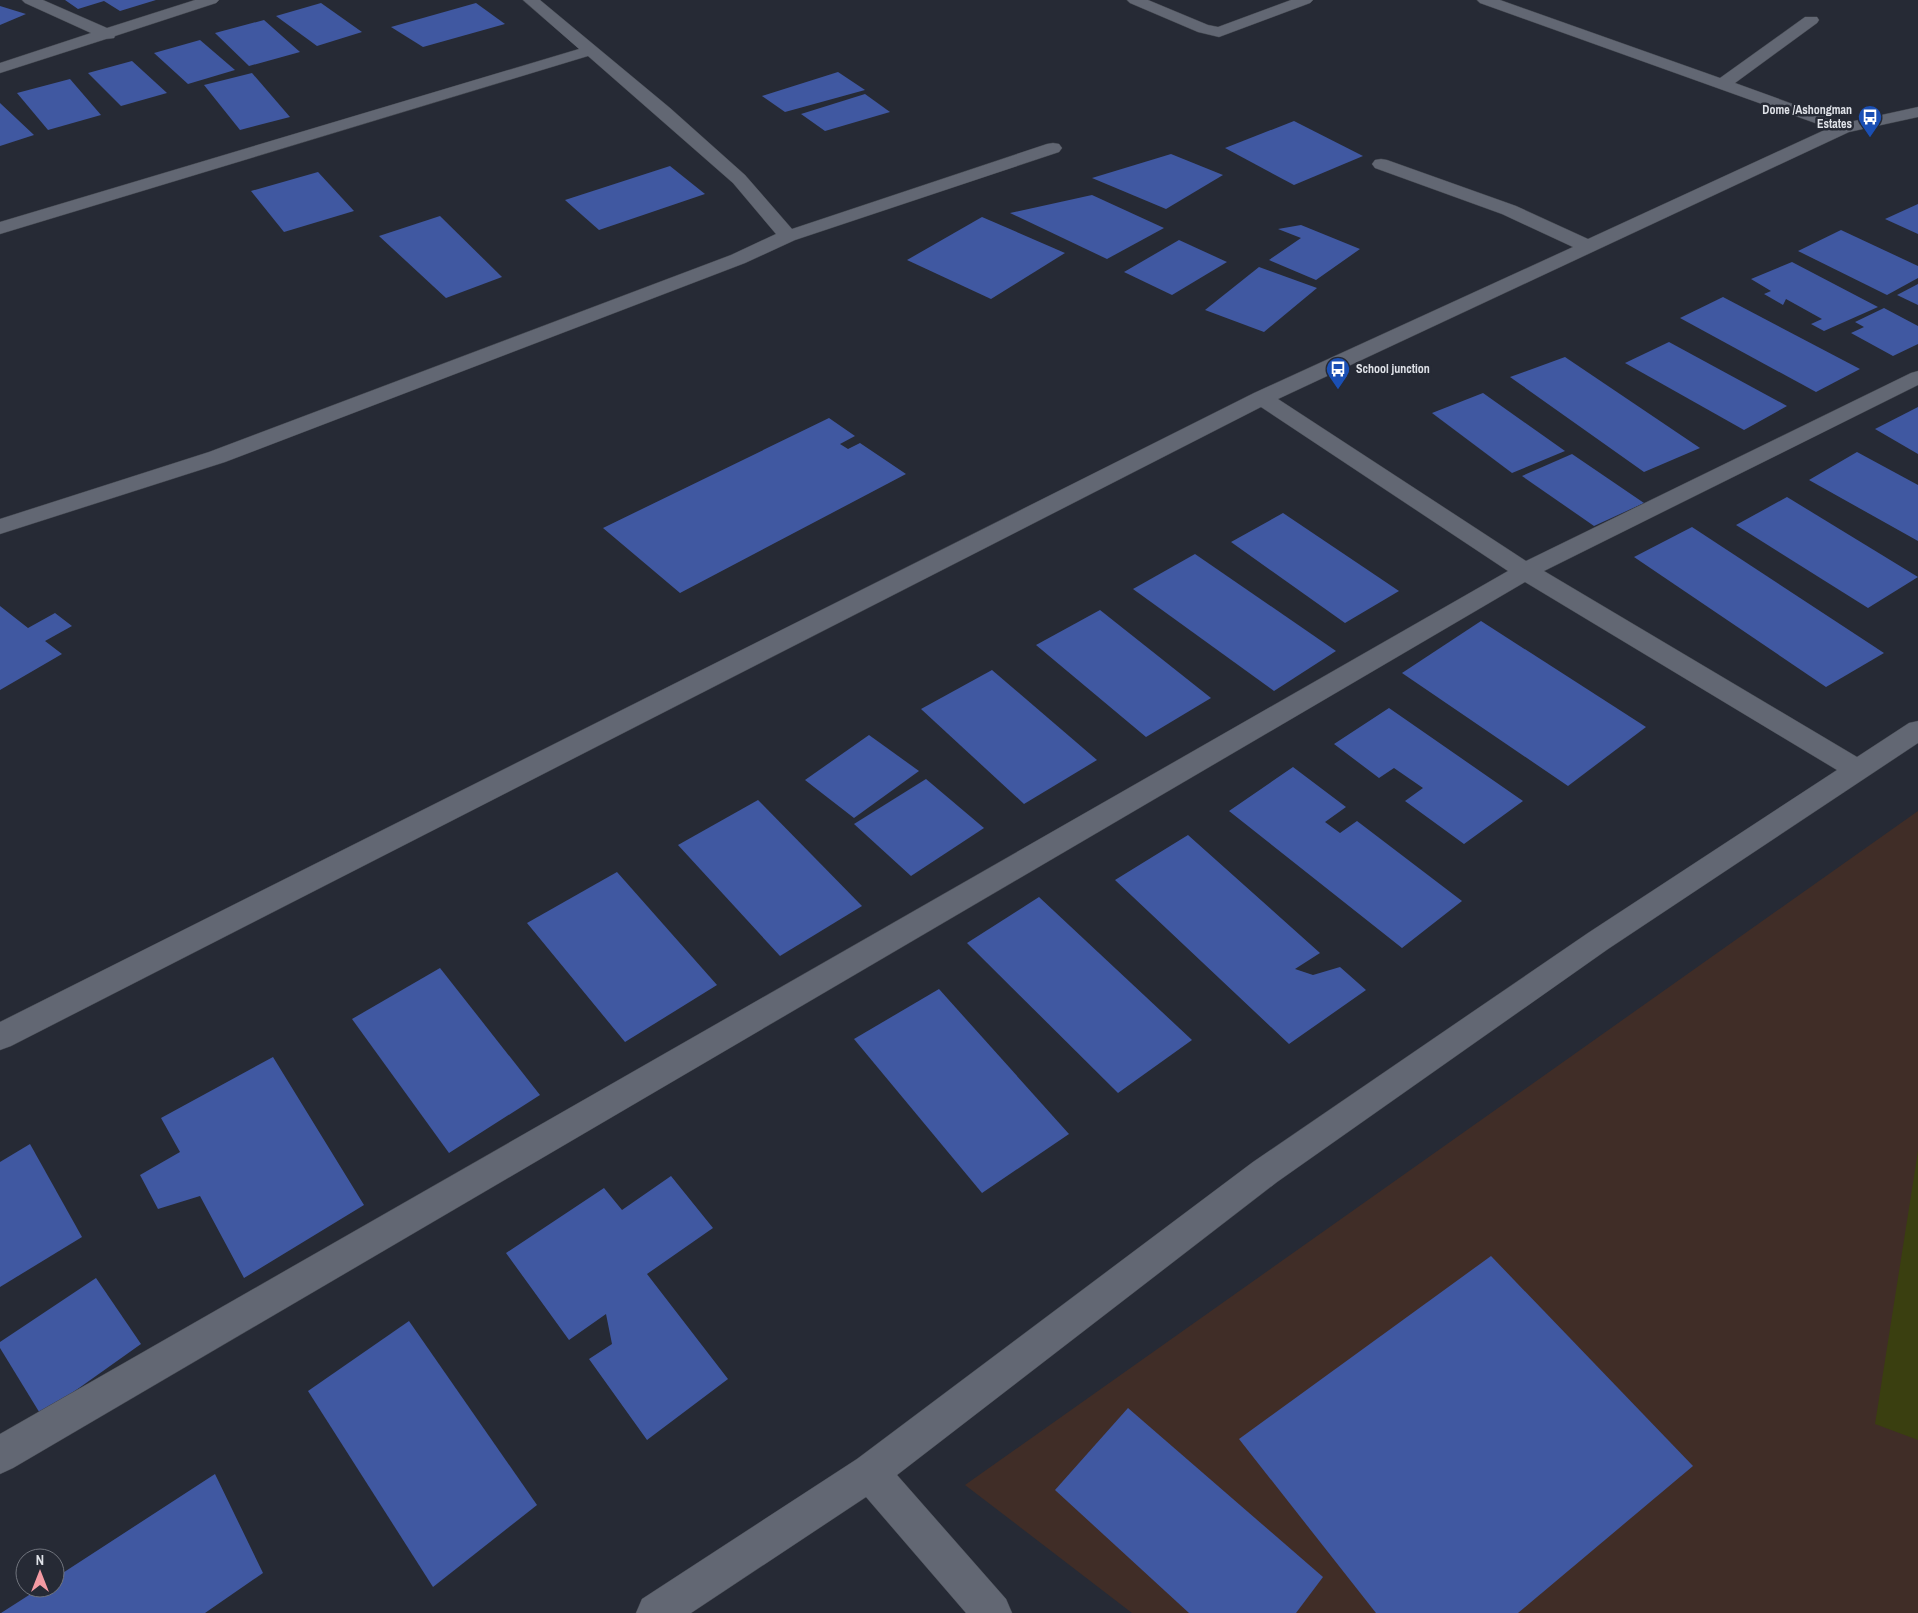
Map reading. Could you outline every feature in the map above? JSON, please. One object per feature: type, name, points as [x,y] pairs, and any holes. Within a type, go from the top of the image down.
[{"type":"street","points":[[30,0],[108,34]]},
{"type":"street","points":[[0,68],[211,0]]},
{"type":"street","points":[[531,0],[739,179],[788,236]]},
{"type":"street","points":[[1135,0],[1204,29],[1220,32],[1305,0]]},
{"type":"street","points":[[1485,0],[1844,128]]},
{"type":"street","points":[[1722,85],[1811,20]]},
{"type":"street","points":[[0,228],[591,50]]},
{"type":"street","points":[[0,1037],[1262,398],[1844,128],[1918,112]]},
{"type":"street","points":[[0,527],[217,457],[729,262],[788,236],[1053,148]]},
{"type":"street","points":[[1381,164],[1509,210],[1587,246]]},
{"type":"street","points":[[0,1455],[1525,571],[1918,377]]},
{"type":"street","points":[[1262,398],[1525,571],[1857,770]]},
{"type":"street","points":[[656,1613],[870,1472],[1265,1172],[1598,941],[1918,730]]},
{"type":"street","points":[[870,1472],[992,1613]]},
{"type":"shaded area","points":[[1918,811],[1918,1613],[1132,1613],[965,1485]]},
{"type":"green space","points":[[1918,1151],[1918,1440],[1875,1424]]},
{"type":"building","points":[[65,0],[156,0],[120,11],[104,1],[78,9]]},
{"type":"building","points":[[321,3],[362,32],[317,46],[276,16]]},
{"type":"building","points":[[476,3],[505,24],[423,47],[391,27]]},
{"type":"building","points":[[0,6],[26,14],[0,25]]},
{"type":"building","points":[[264,20],[300,52],[249,66],[215,33]]},
{"type":"building","points":[[200,40],[235,70],[188,84],[154,53]]},
{"type":"building","points":[[132,61],[167,93],[121,106],[88,73]]},
{"type":"building","points":[[838,72],[865,90],[785,112],[762,96]]},
{"type":"building","points":[[252,73],[290,117],[240,130],[204,85]]},
{"type":"building","points":[[70,79],[101,115],[48,130],[17,93]]},
{"type":"building","points":[[865,94],[890,112],[825,131],[801,114]]},
{"type":"building","points":[[0,103],[34,135],[0,146]]},
{"type":"building","points":[[1294,121],[1363,156],[1294,185],[1225,148]]},
{"type":"building","points":[[1171,154],[1223,175],[1166,209],[1092,178]]},
{"type":"building","points":[[670,166],[705,194],[599,230],[565,200]]},
{"type":"building","points":[[318,172],[354,211],[284,232],[251,191]]},
{"type":"building","points":[[1092,195],[1164,228],[1107,259],[1010,213]]},
{"type":"building","points":[[1918,204],[1918,234],[1885,219]]},
{"type":"building","points":[[440,216],[502,277],[446,298],[379,236]]},
{"type":"building","points":[[982,217],[1065,253],[991,299],[907,260]]},
{"type":"building","points":[[1301,225],[1360,249],[1316,280],[1269,260],[1301,238],[1278,229]]},
{"type":"building","points":[[1841,230],[1918,266],[1918,278],[1887,295],[1798,251]]},
{"type":"building","points":[[1179,240],[1227,262],[1172,295],[1124,272]]},
{"type":"building","points":[[1792,262],[1878,307],[1824,331],[1811,324],[1822,319],[1786,299],[1783,305],[1764,294],[1771,291],[1751,279]]},
{"type":"building","points":[[1259,267],[1317,288],[1264,332],[1205,310]]},
{"type":"building","points":[[1918,284],[1918,305],[1897,295]]},
{"type":"building","points":[[1723,297],[1860,369],[1816,392],[1680,318]]},
{"type":"building","points":[[1884,308],[1918,326],[1918,344],[1893,356],[1851,333],[1864,327],[1855,322]]},
{"type":"building","points":[[1669,342],[1787,406],[1744,430],[1625,363]]},
{"type":"building","points":[[1565,357],[1700,448],[1644,472],[1510,377]]},
{"type":"building","points":[[1483,393],[1565,451],[1512,473],[1432,413]]},
{"type":"building","points":[[1918,407],[1918,454],[1875,429]]},
{"type":"building","points":[[829,418],[855,436],[840,444],[848,449],[860,443],[906,474],[680,593],[603,528]]},
{"type":"building","points":[[1857,452],[1918,485],[1918,541],[1809,480]]},
{"type":"building","points":[[1572,454],[1644,503],[1594,526],[1522,476]]},
{"type":"building","points":[[1787,497],[1918,577],[1868,608],[1736,525]]},
{"type":"building","points":[[1283,513],[1399,591],[1345,623],[1231,542]]},
{"type":"building","points":[[1692,527],[1884,653],[1826,687],[1634,557]]},
{"type":"building","points":[[1195,554],[1336,651],[1274,691],[1133,589]]},
{"type":"building","points":[[0,606],[28,628],[55,613],[72,626],[45,641],[62,654],[0,690]]},
{"type":"building","points":[[1100,610],[1211,698],[1146,737],[1036,645]]},
{"type":"building","points":[[1481,621],[1646,727],[1568,786],[1402,673]]},
{"type":"building","points":[[992,670],[1097,760],[1024,804],[921,709]]},
{"type":"building","points":[[1389,708],[1523,801],[1464,844],[1405,801],[1423,788],[1394,768],[1379,778],[1334,744]]},
{"type":"building","points":[[869,735],[919,771],[854,818],[805,780]]},
{"type":"building","points":[[1293,767],[1346,807],[1325,822],[1340,833],[1357,821],[1462,901],[1402,948],[1229,811]]},
{"type":"building","points":[[926,779],[984,828],[911,876],[854,824]]},
{"type":"building","points":[[758,800],[862,906],[780,956],[678,845]]},
{"type":"building","points":[[1188,835],[1320,953],[1295,969],[1313,975],[1340,967],[1366,990],[1289,1044],[1115,880]]},
{"type":"building","points":[[617,872],[717,985],[625,1042],[527,923]]},
{"type":"building","points":[[1039,897],[1192,1040],[1118,1093],[967,943]]},
{"type":"building","points":[[440,968],[540,1095],[449,1153],[352,1019]]},
{"type":"building","points":[[939,989],[1069,1134],[982,1193],[854,1039]]},
{"type":"building","points":[[273,1057],[364,1205],[244,1278],[200,1196],[158,1209],[140,1175],[180,1152],[161,1118]]},
{"type":"building","points":[[30,1144],[82,1237],[0,1287],[0,1162]]},
{"type":"building","points":[[671,1176],[713,1228],[647,1274],[728,1379],[647,1440],[589,1359],[612,1344],[606,1314],[569,1340],[506,1253],[604,1188],[622,1210]]},
{"type":"building","points":[[1491,1256],[1693,1466],[1518,1613],[1376,1613],[1239,1439]]},
{"type":"building","points":[[96,1278],[141,1344],[41,1415],[0,1348],[0,1342]]},
{"type":"building","points":[[409,1321],[537,1505],[433,1587],[308,1391]]},
{"type":"building","points":[[1128,1408],[1323,1577],[1296,1613],[1189,1613],[1055,1490]]},
{"type":"building","points":[[215,1474],[263,1573],[205,1613],[1,1613],[24,1598],[65,1598],[65,1572]]},
{"type":"place","name":"Dome /Ashongman Estates","points":[[1870,138]]},
{"type":"place","name":"School junction","points":[[1338,390]]}]
